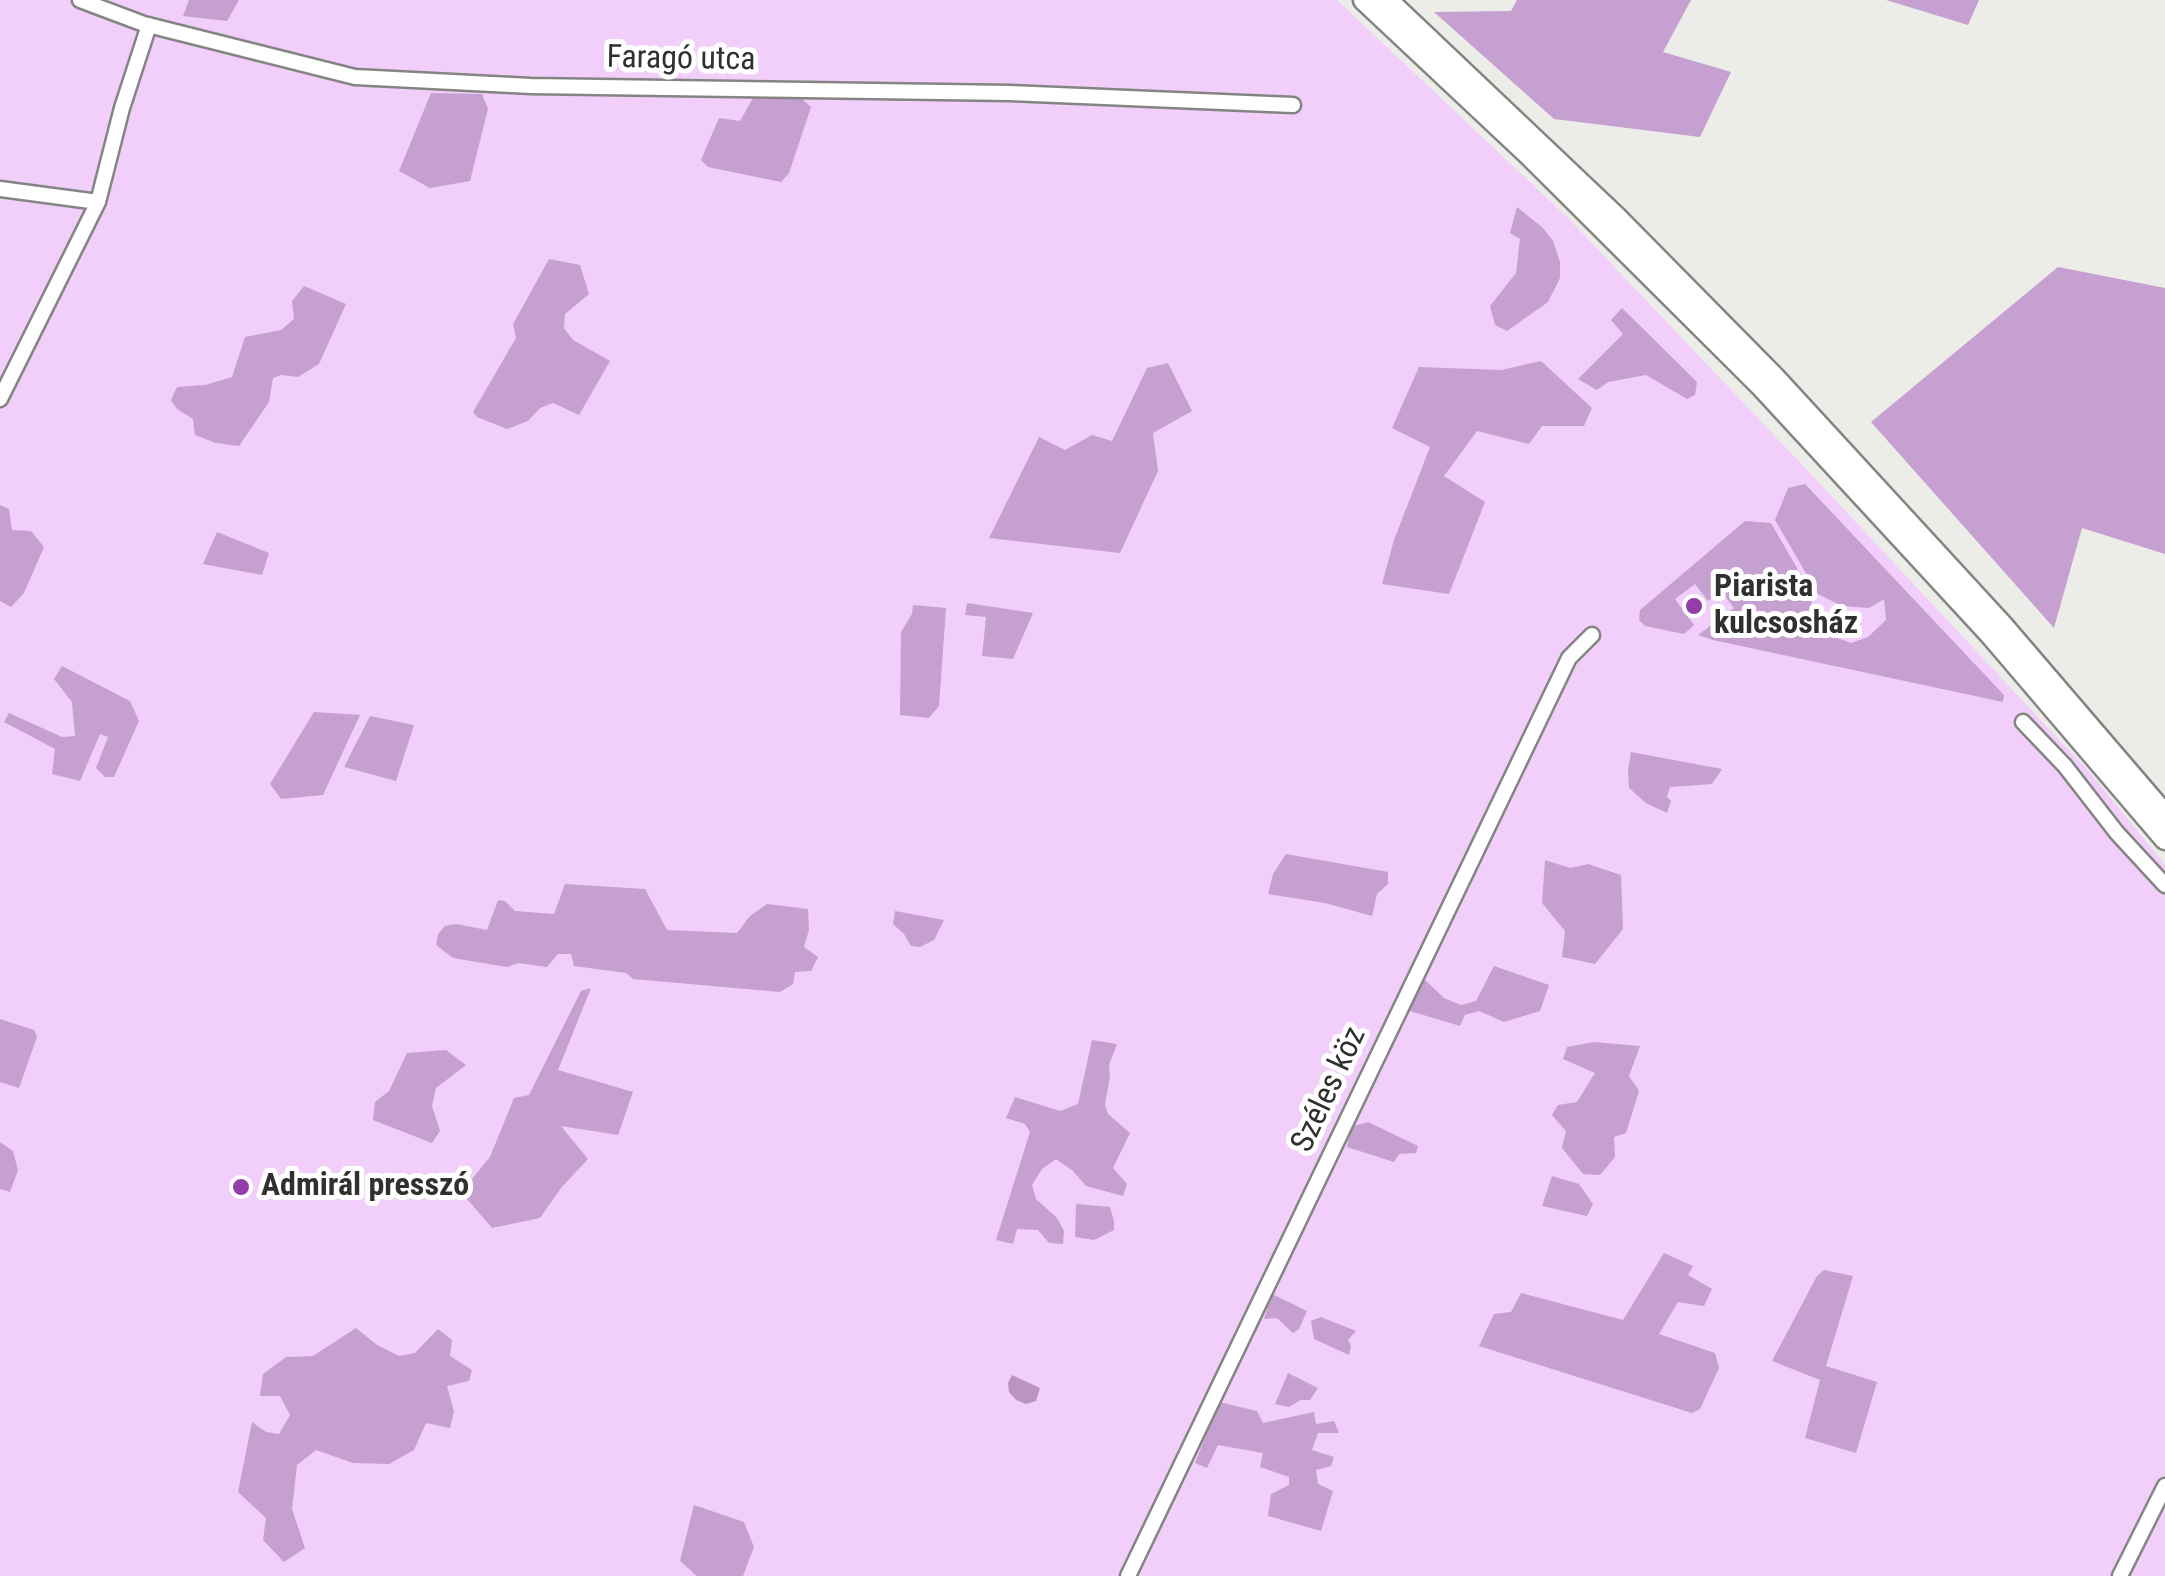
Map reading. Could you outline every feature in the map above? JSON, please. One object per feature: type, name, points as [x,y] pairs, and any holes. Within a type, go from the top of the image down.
[{"type":"highway","points":[[1364,0],[1541,166],[1762,388],[1990,634],[2165,839]]},
{"type":"highway","points":[[1387,0],[1592,194],[1786,390],[2002,625],[2165,815]]},
{"type":"street","name":"Faragó utca","points":[[80,0],[148,25],[369,78],[531,86],[1010,93],[1292,105]]},
{"type":"street","points":[[0,399],[98,202],[148,25]]},
{"type":"street","points":[[0,189],[98,202]]},
{"type":"street","name":"Széles köz","points":[[1128,1576],[1569,658],[1592,635]]},
{"type":"street","points":[[2023,722],[2165,885]]},
{"type":"street","points":[[2120,1576],[2165,1486]]},
{"type":"shaded area","points":[[0,0],[1337,0],[1568,218],[2092,775],[2165,865],[2165,1576],[0,1576]]},
{"type":"shaded area","points":[[189,0],[239,0],[227,21],[183,16]]},
{"type":"shaded area","points":[[1517,0],[1691,0],[1663,52],[1731,72],[1700,137],[1554,119],[1434,12],[1511,11]]},
{"type":"shaded area","points":[[1886,0],[1979,0],[1968,25]]},
{"type":"shaded area","points":[[431,93],[482,94],[488,109],[470,181],[430,188],[399,171]]},
{"type":"shaded area","points":[[799,96],[811,107],[789,173],[781,182],[708,167],[701,160],[719,118],[740,121],[753,98]]},
{"type":"shaded area","points":[[1517,207],[1553,241],[1560,278],[1548,302],[1507,331],[1495,325],[1490,306],[1516,273],[1520,239],[1510,233]]},
{"type":"shaded area","points":[[549,259],[580,265],[589,294],[565,314],[564,328],[573,340],[610,361],[579,415],[553,403],[540,408],[528,421],[507,429],[473,412],[516,338],[513,324]]},
{"type":"shaded area","points":[[2058,267],[2165,288],[2165,554],[2082,528],[2054,628],[1871,422]]},
{"type":"shaded area","points":[[304,286],[346,304],[319,364],[298,377],[273,378],[269,402],[239,446],[195,435],[193,419],[171,400],[177,387],[205,385],[232,377],[245,337],[281,330],[294,319],[292,301]]},
{"type":"shaded area","points":[[1622,308],[1697,382],[1695,395],[1687,399],[1646,375],[1608,382],[1597,390],[1578,379],[1623,334],[1611,320]]},
{"type":"shaded area","points":[[1541,361],[1592,408],[1584,426],[1542,426],[1529,444],[1477,431],[1444,476],[1485,502],[1449,594],[1382,584],[1394,540],[1430,447],[1392,428],[1419,367],[1501,370]]},
{"type":"shaded area","points":[[1168,363],[1192,411],[1153,433],[1158,471],[1120,553],[989,538],[1039,437],[1065,450],[1092,435],[1112,441],[1147,368]]},
{"type":"shaded area","points":[[1805,484],[2004,695],[2003,702],[1698,635],[1734,608],[1721,591],[1708,601],[1695,584],[1675,599],[1694,625],[1684,634],[1645,626],[1639,620],[1640,610],[1745,521],[1771,523],[1813,596],[1806,626],[1851,643],[1868,637],[1886,620],[1884,599],[1869,608],[1842,606],[1818,594],[1775,520],[1788,488]]},
{"type":"shaded area","points":[[0,505],[9,509],[12,530],[31,531],[44,547],[24,593],[11,607],[0,601]]},
{"type":"shaded area","points":[[217,532],[269,553],[262,575],[203,564]]},
{"type":"shaded area","points":[[967,603],[1033,613],[1013,659],[982,656],[986,617],[965,615]]},
{"type":"shaded area","points":[[913,605],[946,608],[939,706],[929,718],[900,715],[901,632]]},
{"type":"shaded area","points":[[62,666],[130,701],[139,721],[114,777],[105,777],[96,768],[108,737],[100,734],[80,781],[52,774],[55,749],[4,722],[9,713],[62,737],[75,736],[72,702],[54,679]]},
{"type":"shaded area","points":[[314,712],[360,715],[323,795],[281,799],[270,784]]},
{"type":"shaded area","points":[[370,716],[414,725],[396,781],[344,767]]},
{"type":"shaded area","points":[[1631,752],[1722,769],[1712,784],[1670,787],[1667,813],[1646,803],[1629,788]]},
{"type":"shaded area","points":[[1286,854],[1388,872],[1388,884],[1377,894],[1372,916],[1268,894],[1273,874]]},
{"type":"shaded area","points":[[1545,860],[1570,868],[1588,864],[1621,875],[1623,929],[1595,964],[1562,957],[1565,931],[1542,903]]},
{"type":"shaded area","points":[[565,884],[645,889],[667,930],[737,933],[750,916],[767,904],[808,909],[809,930],[804,947],[818,957],[811,971],[795,972],[793,984],[780,992],[633,979],[626,973],[574,966],[571,954],[558,954],[547,967],[518,963],[507,967],[453,958],[436,945],[445,926],[456,924],[487,930],[498,900],[515,911],[554,914]]},
{"type":"shaded area","points":[[895,911],[944,920],[934,940],[920,947],[911,946],[893,924]]},
{"type":"shaded area","points":[[1494,966],[1549,985],[1540,1011],[1504,1022],[1479,1011],[1465,1015],[1460,1026],[1410,1011],[1424,979],[1444,998],[1461,1005],[1476,1001]]},
{"type":"shaded area","points":[[591,988],[558,1070],[633,1092],[618,1135],[561,1126],[588,1159],[540,1218],[492,1228],[461,1192],[490,1157],[514,1098],[529,1095],[581,991]]},
{"type":"shaded area","points":[[0,1019],[34,1030],[37,1037],[19,1088],[0,1082]]},
{"type":"shaded area","points":[[1092,1040],[1117,1044],[1109,1065],[1105,1104],[1108,1114],[1130,1133],[1113,1168],[1127,1184],[1123,1196],[1086,1186],[1056,1159],[1042,1169],[1032,1185],[1036,1199],[1057,1218],[1064,1231],[1063,1244],[1049,1243],[1038,1230],[1017,1229],[1013,1244],[996,1240],[1030,1132],[1025,1124],[1006,1118],[1015,1097],[1060,1111],[1078,1104]]},
{"type":"shaded area","points":[[1594,1042],[1640,1046],[1629,1076],[1639,1091],[1626,1133],[1614,1137],[1615,1157],[1600,1175],[1583,1174],[1562,1148],[1566,1131],[1552,1115],[1558,1105],[1577,1102],[1595,1073],[1563,1059],[1567,1047]]},
{"type":"shaded area","points":[[446,1050],[466,1065],[436,1088],[432,1106],[440,1131],[432,1143],[373,1120],[375,1102],[389,1091],[407,1053]]},
{"type":"shaded area","points":[[1368,1122],[1418,1146],[1416,1153],[1399,1154],[1394,1162],[1347,1147],[1351,1127]]},
{"type":"shaded area","points":[[0,1142],[13,1151],[18,1170],[10,1192],[0,1189]]},
{"type":"shaded area","points":[[1552,1176],[1579,1184],[1593,1204],[1587,1216],[1542,1206]]},
{"type":"shaded area","points":[[1076,1204],[1110,1207],[1114,1230],[1094,1240],[1075,1237]]},
{"type":"shaded area","points":[[1664,1253],[1693,1266],[1688,1275],[1712,1289],[1704,1306],[1678,1302],[1659,1334],[1715,1353],[1719,1368],[1700,1409],[1692,1413],[1479,1346],[1494,1314],[1511,1312],[1521,1293],[1623,1320]]},
{"type":"shaded area","points":[[1824,1270],[1853,1276],[1826,1366],[1877,1382],[1856,1453],[1805,1438],[1820,1380],[1772,1361],[1817,1276]]},
{"type":"shaded area","points":[[1272,1294],[1307,1311],[1293,1333],[1277,1318],[1264,1319]]},
{"type":"shaded area","points":[[1321,1317],[1356,1331],[1348,1340],[1349,1355],[1314,1339],[1311,1321]]},
{"type":"shaded area","points":[[356,1328],[399,1356],[415,1353],[438,1329],[452,1340],[450,1356],[472,1370],[469,1381],[447,1386],[454,1411],[450,1428],[426,1423],[414,1450],[389,1464],[353,1463],[316,1450],[297,1465],[292,1509],[305,1548],[284,1562],[263,1540],[266,1518],[238,1492],[252,1422],[266,1432],[279,1434],[290,1415],[280,1396],[260,1396],[263,1374],[286,1357],[313,1356]]},
{"type":"shaded area","points":[[1288,1373],[1318,1388],[1310,1400],[1289,1407],[1275,1404]]},
{"type":"shaded area","points":[[1012,1375],[1040,1388],[1036,1401],[1026,1404],[1016,1400],[1009,1392]]},
{"type":"shaded area","points":[[1219,1402],[1257,1411],[1263,1423],[1314,1412],[1316,1424],[1334,1421],[1339,1433],[1318,1433],[1312,1450],[1334,1457],[1331,1466],[1316,1470],[1318,1484],[1333,1491],[1321,1531],[1268,1516],[1271,1494],[1289,1485],[1289,1477],[1260,1467],[1263,1453],[1218,1445],[1207,1468],[1195,1463]]},
{"type":"shaded area","points":[[694,1505],[744,1522],[754,1547],[743,1576],[697,1576],[680,1561]]},
{"type":"place","name":"Piarista kulcsosház","points":[[1694,606]]},
{"type":"place","name":"Admirál presszó","points":[[241,1187]]}]
